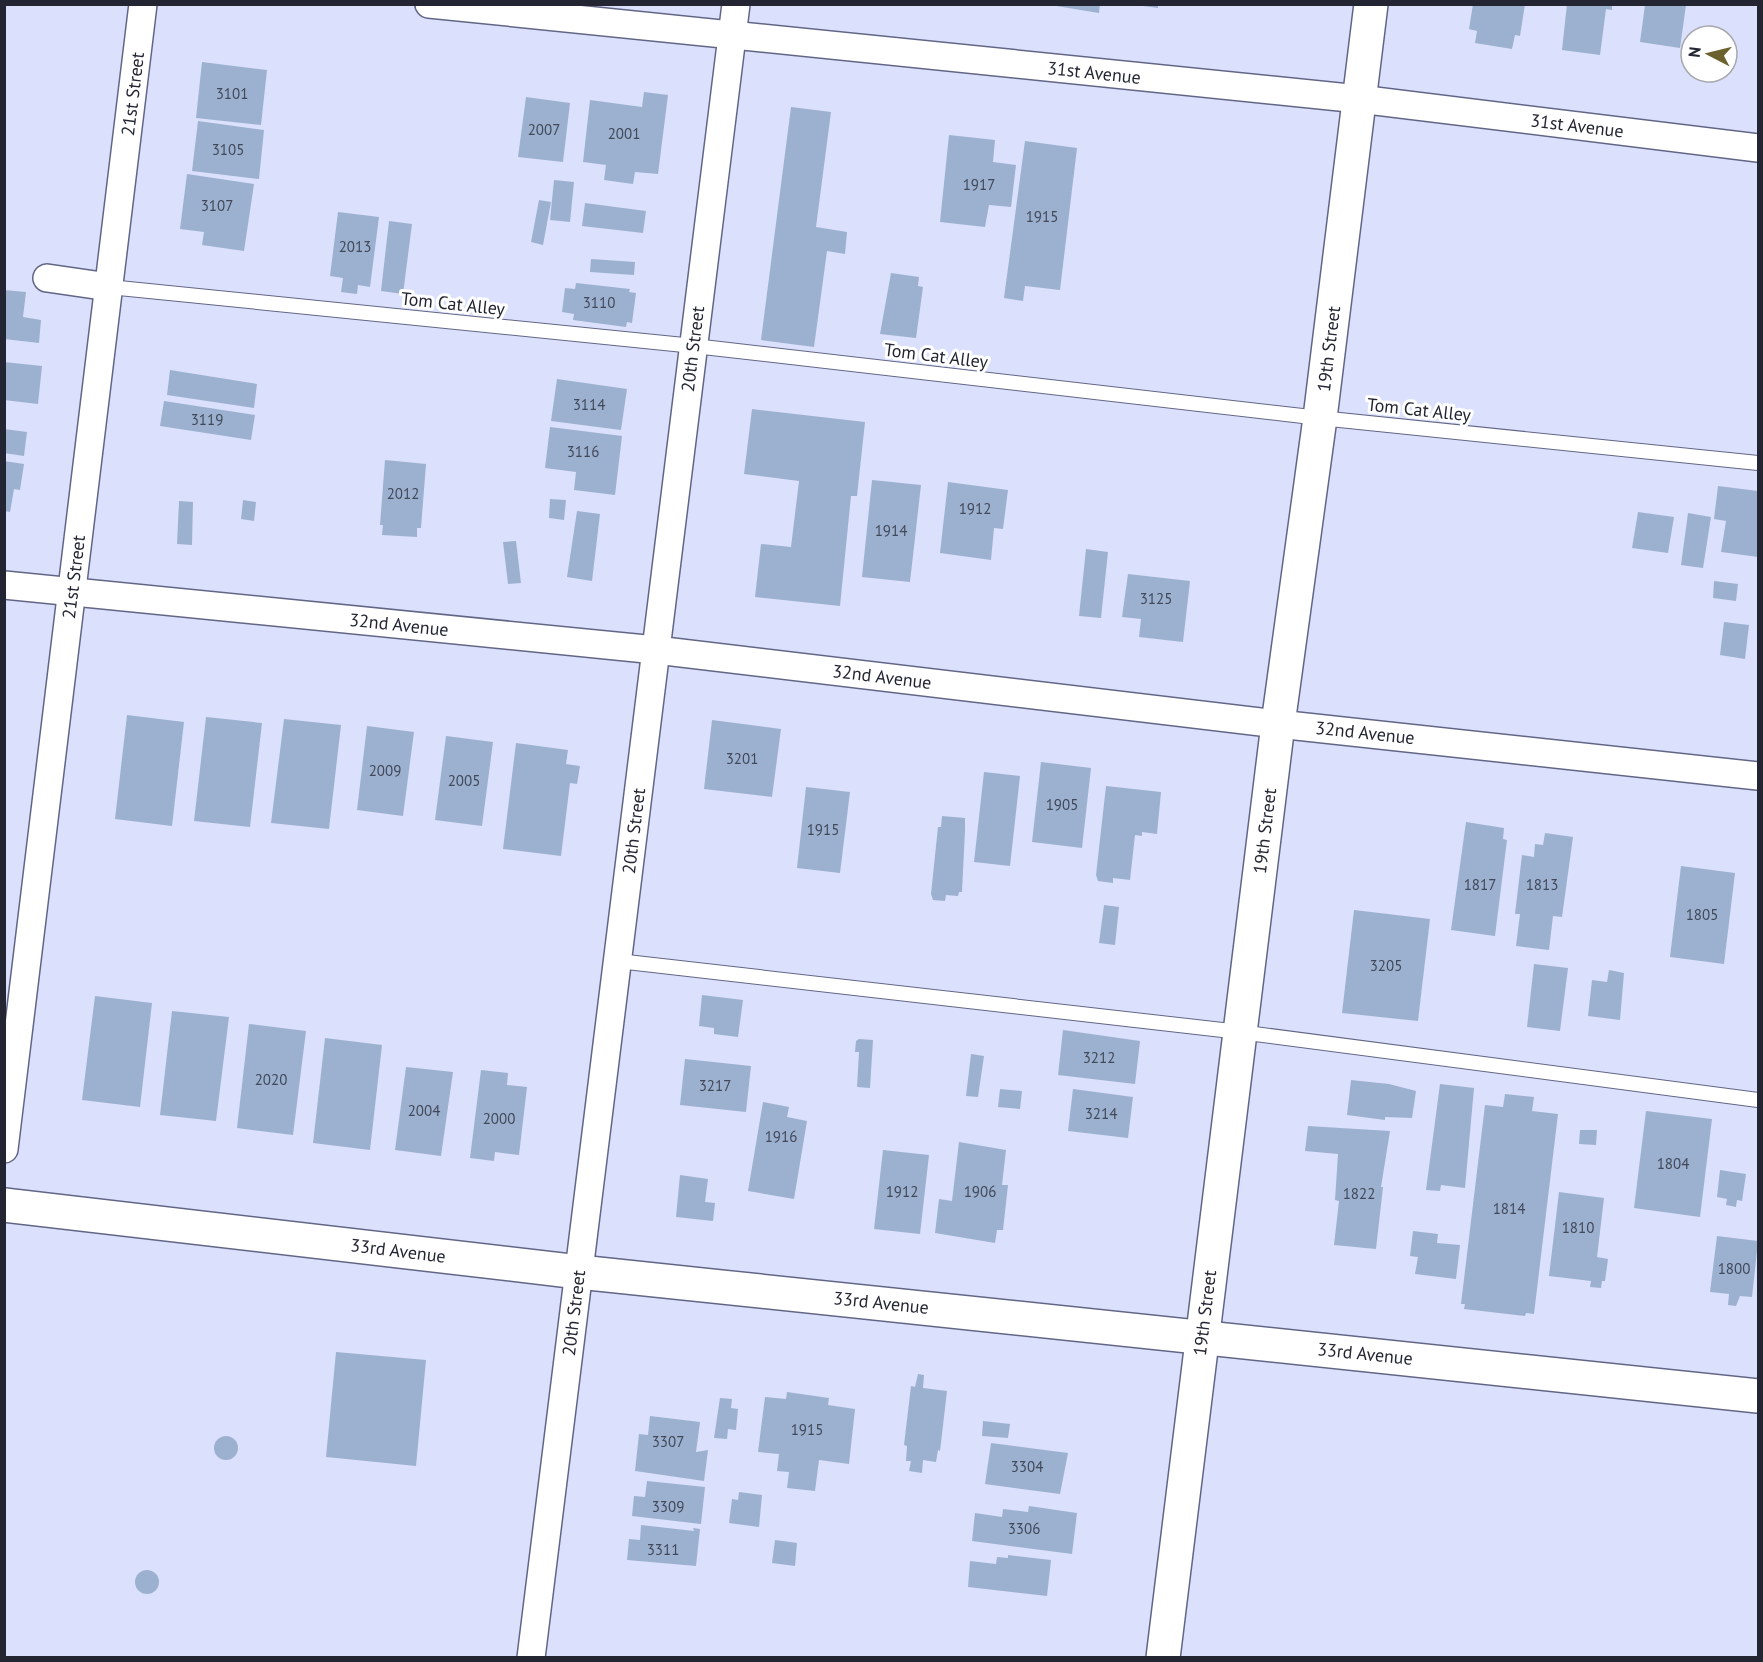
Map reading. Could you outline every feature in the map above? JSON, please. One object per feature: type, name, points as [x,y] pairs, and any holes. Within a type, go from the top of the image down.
[{"type":"street","name":"21st Street","points":[[4,1149],[143,4]]},
{"type":"street","name":"31st Avenue","points":[[429,4],[1359,99],[1758,148]]},
{"type":"street","name":"20th Street","points":[[531,1658],[736,4]]},
{"type":"street","name":"19th Street","points":[[1163,1658],[1278,724],[1320,418],[1371,4]]},
{"type":"street","points":[[47,278],[109,287]]},
{"type":"street","name":"32nd Avenue","points":[[4,585],[656,650],[1278,724],[1758,776]]},
{"type":"street","name":"33rd Avenue","points":[[4,1205],[579,1272],[1758,1396]]},
{"type":"lane","name":"Tom Cat Alley","points":[[109,287],[694,346],[1320,418],[1758,463]]},
{"type":"lane","points":[[618,961],[1240,1032],[1758,1101]]},
{"type":"building","points":[[1044,4],[1100,4],[1099,13]]},
{"type":"building","points":[[1143,4],[1158,4],[1158,8],[1143,6]]},
{"type":"building","points":[[1473,4],[1525,4],[1520,36],[1515,35],[1512,49],[1475,43],[1477,31],[1469,29]]},
{"type":"building","points":[[1567,4],[1612,4],[1612,10],[1606,9],[1600,55],[1562,50]]},
{"type":"building","points":[[1645,5],[1686,5],[1683,24],[1679,24],[1679,48],[1640,42]]},
{"type":"building","points":[[202,62],[267,70],[261,125],[196,118]]},
{"type":"building","points":[[644,92],[668,95],[658,174],[635,172],[633,184],[604,180],[606,165],[583,162],[590,100],[642,107]]},
{"type":"building","points":[[526,97],[570,103],[563,162],[518,157]]},
{"type":"building","points":[[791,107],[831,112],[816,227],[847,232],[845,254],[827,251],[814,347],[761,340]]},
{"type":"building","points":[[198,121],[264,130],[259,179],[192,171]]},
{"type":"building","points":[[949,135],[995,140],[993,162],[1016,165],[1011,207],[989,205],[985,227],[940,222]]},
{"type":"building","points":[[1025,141],[1077,148],[1060,290],[1025,286],[1023,301],[1004,298]]},
{"type":"building","points":[[187,174],[254,184],[244,251],[202,245],[204,232],[180,229]]},
{"type":"building","points":[[554,180],[574,182],[570,222],[550,220]]},
{"type":"building","points":[[539,200],[551,202],[543,245],[531,242]]},
{"type":"building","points":[[585,203],[646,211],[643,233],[582,226]]},
{"type":"building","points":[[338,212],[379,217],[370,287],[358,285],[357,294],[341,292],[343,278],[330,276]]},
{"type":"building","points":[[389,221],[412,224],[403,294],[381,291]]},
{"type":"building","points":[[591,259],[635,262],[634,275],[590,272]]},
{"type":"building","points":[[891,273],[919,277],[918,286],[923,287],[916,338],[880,334]]},
{"type":"building","points":[[576,283],[630,289],[629,292],[636,293],[632,323],[627,322],[626,327],[573,320],[574,314],[562,312],[565,288],[575,289]]},
{"type":"building","points":[[4,290],[26,292],[23,317],[41,320],[39,343],[4,339]]},
{"type":"building","points":[[4,362],[42,366],[38,404],[4,400]]},
{"type":"building","points":[[170,370],[257,384],[254,408],[167,395]]},
{"type":"building","points":[[557,379],[627,389],[621,430],[551,421]]},
{"type":"building","points":[[164,401],[255,415],[251,440],[160,426]]},
{"type":"building","points":[[752,409],[865,422],[857,496],[851,496],[840,606],[755,597],[761,544],[791,547],[799,481],[744,474]]},
{"type":"building","points":[[550,427],[622,436],[615,495],[574,490],[576,472],[545,468]]},
{"type":"building","points":[[4,429],[27,432],[24,456],[4,453]]},
{"type":"building","points":[[385,460],[426,464],[421,528],[417,528],[417,537],[382,535],[383,525],[380,525]]},
{"type":"building","points":[[4,461],[24,464],[20,490],[14,489],[10,512],[4,511]]},
{"type":"building","points":[[872,480],[921,485],[910,582],[862,577]]},
{"type":"building","points":[[948,482],[1008,490],[1003,529],[994,528],[991,560],[940,553]]},
{"type":"building","points":[[1718,486],[1758,491],[1758,557],[1721,552],[1726,521],[1714,519]]},
{"type":"building","points":[[550,499],[566,500],[564,520],[549,518]]},
{"type":"building","points":[[243,500],[256,502],[254,521],[241,519]]},
{"type":"building","points":[[179,501],[193,502],[192,545],[177,544]]},
{"type":"building","points":[[577,511],[600,514],[592,581],[567,577]]},
{"type":"building","points":[[1638,512],[1674,517],[1668,553],[1632,548]]},
{"type":"building","points":[[1688,513],[1711,517],[1703,568],[1681,565]]},
{"type":"building","points":[[516,541],[521,583],[508,584],[503,542]]},
{"type":"building","points":[[1086,549],[1108,552],[1101,618],[1079,616]]},
{"type":"building","points":[[1128,574],[1190,581],[1183,642],[1139,637],[1141,619],[1122,617]]},
{"type":"building","points":[[1714,581],[1738,584],[1736,601],[1713,598]]},
{"type":"building","points":[[1724,622],[1749,625],[1745,659],[1720,655]]},
{"type":"building","points":[[127,715],[184,722],[172,826],[115,819]]},
{"type":"building","points":[[206,717],[262,723],[250,827],[194,821]]},
{"type":"building","points":[[284,719],[341,725],[329,829],[271,823]]},
{"type":"building","points":[[712,720],[781,729],[772,797],[704,789]]},
{"type":"building","points":[[367,726],[414,732],[403,816],[357,810]]},
{"type":"building","points":[[446,736],[493,742],[482,826],[435,820]]},
{"type":"building","points":[[516,743],[568,750],[566,764],[580,766],[577,784],[570,783],[561,856],[503,849]]},
{"type":"building","points":[[1041,762],[1091,768],[1082,848],[1032,842]]},
{"type":"building","points":[[984,772],[1020,776],[1010,866],[974,862]]},
{"type":"building","points":[[1106,786],[1161,792],[1157,834],[1142,832],[1142,836],[1135,835],[1130,880],[1113,878],[1113,883],[1098,881],[1096,875]]},
{"type":"building","points":[[806,787],[850,792],[840,873],[797,868]]},
{"type":"building","points":[[942,816],[965,818],[962,892],[959,892],[958,896],[946,895],[945,901],[933,900],[931,894],[938,827],[941,827]]},
{"type":"building","points":[[1466,822],[1504,828],[1503,839],[1507,840],[1495,936],[1451,930]]},
{"type":"building","points":[[1545,833],[1573,837],[1562,917],[1553,916],[1549,950],[1516,946],[1520,914],[1515,914],[1522,855],[1534,857],[1535,844],[1543,845]]},
{"type":"building","points":[[1681,866],[1735,873],[1724,964],[1670,957]]},
{"type":"building","points":[[1104,905],[1119,907],[1115,945],[1099,943]]},
{"type":"building","points":[[1354,910],[1430,919],[1418,1021],[1342,1013]]},
{"type":"building","points":[[1534,964],[1568,968],[1560,1031],[1527,1027]]},
{"type":"building","points":[[1609,970],[1624,973],[1620,1020],[1588,1016],[1592,980],[1607,982]]},
{"type":"building","points":[[702,995],[743,1000],[738,1037],[714,1034],[714,1028],[699,1026]]},
{"type":"building","points":[[95,996],[152,1003],[140,1107],[82,1100]]},
{"type":"building","points":[[172,1011],[229,1017],[216,1121],[160,1115]]},
{"type":"building","points":[[249,1024],[306,1031],[293,1135],[237,1128]]},
{"type":"building","points":[[1063,1030],[1140,1041],[1135,1084],[1058,1075]]},
{"type":"building","points":[[325,1038],[382,1045],[370,1150],[313,1143]]},
{"type":"building","points":[[859,1039],[873,1040],[870,1088],[857,1087],[859,1052],[855,1052],[856,1041]]},
{"type":"building","points":[[971,1054],[984,1056],[978,1097],[966,1096]]},
{"type":"building","points":[[685,1059],[751,1066],[746,1112],[680,1105]]},
{"type":"building","points":[[406,1067],[453,1072],[441,1156],[395,1150]]},
{"type":"building","points":[[481,1070],[508,1073],[507,1085],[527,1087],[519,1155],[495,1152],[494,1161],[470,1158]]},
{"type":"building","points":[[1351,1080],[1389,1084],[1416,1091],[1412,1118],[1385,1117],[1385,1120],[1347,1115]]},
{"type":"building","points":[[1440,1084],[1474,1088],[1465,1188],[1441,1185],[1440,1191],[1426,1190]]},
{"type":"building","points":[[1000,1089],[1022,1091],[1020,1109],[998,1107]]},
{"type":"building","points":[[1073,1089],[1133,1097],[1128,1138],[1068,1131]]},
{"type":"building","points":[[1505,1094],[1534,1097],[1532,1111],[1558,1114],[1534,1314],[1526,1313],[1525,1316],[1464,1309],[1465,1304],[1461,1304],[1485,1105],[1503,1107]]},
{"type":"building","points":[[763,1102],[789,1107],[787,1117],[807,1121],[794,1199],[748,1191]]},
{"type":"building","points":[[1646,1111],[1712,1119],[1700,1217],[1634,1208]]},
{"type":"building","points":[[1308,1126],[1390,1131],[1381,1187],[1383,1187],[1376,1249],[1334,1245],[1339,1201],[1335,1200],[1338,1154],[1305,1151]]},
{"type":"building","points":[[1580,1130],[1597,1130],[1596,1145],[1579,1144]]},
{"type":"building","points":[[959,1142],[1006,1150],[1002,1185],[1008,1185],[1003,1230],[997,1230],[995,1243],[935,1233],[939,1199],[952,1201]]},
{"type":"building","points":[[883,1150],[929,1155],[920,1234],[874,1229]]},
{"type":"building","points":[[1720,1170],[1746,1174],[1742,1201],[1737,1200],[1736,1207],[1726,1205],[1727,1199],[1717,1197]]},
{"type":"building","points":[[680,1175],[708,1179],[705,1202],[715,1203],[713,1221],[676,1217]]},
{"type":"building","points":[[1559,1192],[1604,1198],[1597,1257],[1608,1259],[1605,1281],[1602,1281],[1601,1288],[1590,1287],[1591,1281],[1549,1276]]},
{"type":"building","points":[[1413,1231],[1438,1234],[1437,1243],[1460,1245],[1456,1279],[1415,1274],[1418,1257],[1410,1256]]},
{"type":"building","points":[[1717,1236],[1758,1241],[1752,1297],[1740,1296],[1736,1306],[1728,1305],[1729,1294],[1710,1292]]},
{"type":"building","points":[[336,1352],[426,1360],[416,1466],[326,1457]]},
{"type":"building","points":[[918,1374],[924,1375],[923,1388],[947,1391],[940,1451],[938,1450],[936,1462],[923,1460],[922,1473],[909,1471],[911,1461],[906,1461],[907,1446],[904,1445],[911,1386],[915,1387]]},
{"type":"building","points":[[787,1392],[829,1398],[828,1405],[855,1409],[849,1464],[819,1460],[815,1491],[787,1488],[789,1472],[777,1471],[779,1454],[758,1452],[765,1397],[786,1399]]},
{"type":"building","points":[[720,1398],[732,1399],[731,1408],[738,1409],[736,1430],[728,1429],[727,1439],[714,1438]]},
{"type":"building","points":[[650,1416],[700,1422],[696,1452],[708,1450],[704,1481],[635,1471],[639,1434],[648,1435]]},
{"type":"building","points":[[983,1421],[1010,1424],[1008,1438],[982,1436]]},
{"type":"building","points":[[226,1436],[234,1440],[238,1448],[234,1456],[226,1460],[218,1456],[214,1448],[218,1440]]},
{"type":"building","points":[[991,1443],[1068,1453],[1060,1494],[985,1484]]},
{"type":"building","points":[[647,1481],[705,1487],[701,1524],[632,1516],[634,1496],[645,1497]]},
{"type":"building","points":[[739,1492],[762,1495],[759,1527],[729,1523],[732,1499],[738,1500]]},
{"type":"building","points":[[1029,1506],[1077,1513],[1072,1554],[972,1541],[975,1513],[1002,1517],[1003,1509],[1028,1512]]},
{"type":"building","points":[[641,1525],[694,1531],[693,1528],[700,1529],[696,1566],[627,1560],[629,1539],[640,1540]]},
{"type":"building","points":[[775,1540],[797,1543],[795,1566],[772,1563]]},
{"type":"building","points":[[1008,1555],[1051,1560],[1047,1596],[968,1587],[970,1561],[996,1564],[997,1557],[1008,1558]]},
{"type":"building","points":[[147,1570],[155,1574],[159,1582],[155,1590],[147,1594],[139,1590],[135,1582],[139,1574]]}]
